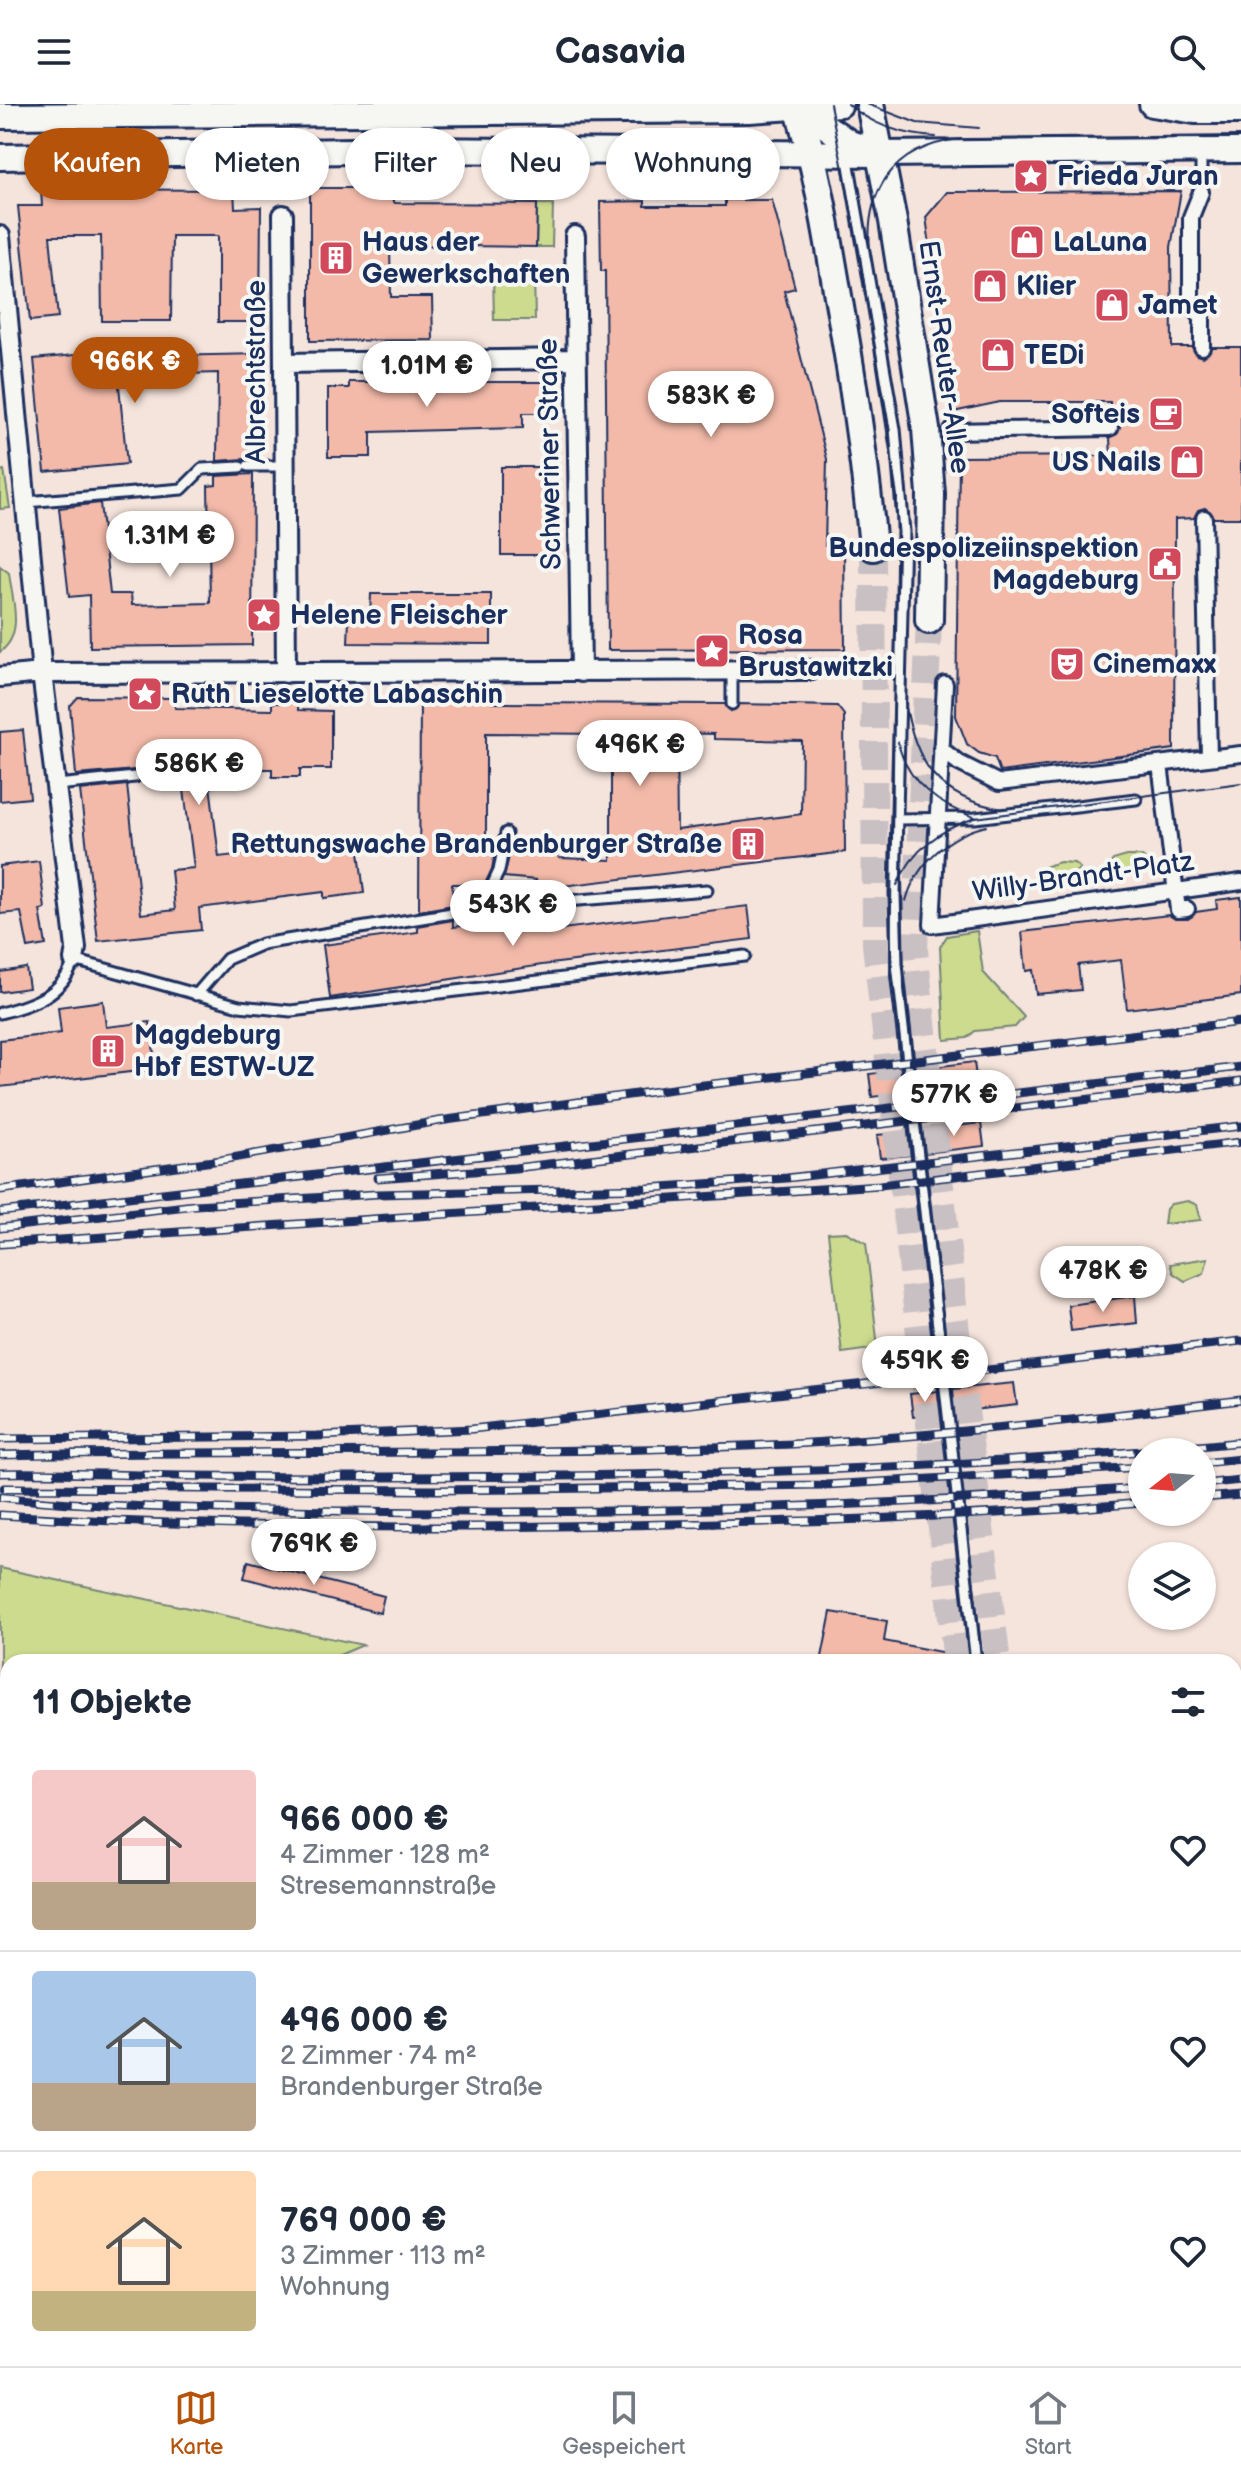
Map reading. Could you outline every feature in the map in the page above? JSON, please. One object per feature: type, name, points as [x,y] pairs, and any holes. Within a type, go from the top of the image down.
[{"type":"main road","name":"Ernst-Reuter-Allee","points":[[870,104],[926,429],[931,494],[929,620]]},
{"type":"main road","points":[[797,106],[811,152],[862,435],[873,547]]},
{"type":"main road","points":[[1211,2366],[1235,2366]]},
{"type":"street","points":[[0,116],[837,104]]},
{"type":"street","points":[[1152,104],[1195,111],[1241,111]]},
{"type":"street","points":[[797,106],[846,146]]},
{"type":"street","points":[[0,157],[383,151],[811,152],[846,146],[881,154],[1201,160],[1241,150]]},
{"type":"street","points":[[1201,192],[1191,217],[1191,303],[1202,318],[1202,347]]},
{"type":"street","name":"Albrechtstraße","points":[[283,215],[286,673]]},
{"type":"street","points":[[0,236],[42,673],[76,944],[74,960]]},
{"type":"street","name":"Schweriner Straße","points":[[575,236],[581,672]]},
{"type":"street","points":[[284,363],[576,359]]},
{"type":"street","name":"Ernst-Reuter-Allee","points":[[952,431],[1110,428]]},
{"type":"street","points":[[1204,518],[1209,758]]},
{"type":"street","points":[[0,677],[42,673],[811,670]]},
{"type":"street","points":[[938,818],[945,684]]},
{"type":"street","points":[[941,749],[959,763],[999,783],[1241,754]]},
{"type":"street","points":[[1160,764],[1178,910],[1187,909]]},
{"type":"street","name":"Willy-Brandt-Platz","points":[[938,818],[932,925],[1241,882]]},
{"type":"lane","points":[[837,104],[895,429],[904,532],[897,964],[975,1654]]},
{"type":"lane","points":[[26,502],[182,489],[202,469],[285,466]]},
{"type":"lane","points":[[732,670],[732,704]]},
{"type":"lane","points":[[57,785],[135,777]]},
{"type":"lane","points":[[897,819],[975,818],[1136,799]]},
{"type":"lane","points":[[489,907],[488,894],[499,871],[506,833]]},
{"type":"lane","points":[[196,995],[221,964],[251,947],[489,907],[707,890]]},
{"type":"lane","points":[[0,1013],[41,1000],[62,983],[74,960],[255,1009],[323,1010],[466,987],[745,956]]},
{"type":"green space","points":[[537,204],[553,204],[552,247],[536,247]]},
{"type":"green space","points":[[493,274],[534,274],[535,320],[494,320]]},
{"type":"green space","points":[[4,470],[10,508],[0,509],[0,471]]},
{"type":"green space","points":[[0,566],[9,573],[15,626],[8,645],[0,652]]},
{"type":"green space","points":[[1141,856],[1147,861],[1143,869],[1118,873],[1108,867],[1113,860]]},
{"type":"green space","points":[[1060,862],[1074,863],[1080,868],[1068,880],[1052,880],[1041,873],[1046,866]]},
{"type":"green space","points":[[977,931],[983,972],[1024,1017],[1015,1027],[975,1031],[967,1038],[945,1040],[940,947],[947,936]]},
{"type":"green space","points":[[1188,1201],[1197,1205],[1201,1220],[1164,1224],[1166,1209],[1171,1204]]},
{"type":"green space","points":[[846,1232],[866,1243],[878,1348],[842,1353],[828,1233]]},
{"type":"green space","points":[[1208,1258],[1204,1273],[1185,1281],[1173,1273],[1170,1264]]},
{"type":"green space","points":[[0,1568],[363,1645],[342,1654],[0,1654]]},
{"type":"building","points":[[329,188],[345,188],[345,200],[537,204],[536,247],[390,245],[391,297],[432,297],[433,340],[310,341],[310,200],[329,200]]},
{"type":"building","points":[[169,190],[185,190],[185,200],[235,200],[235,208],[261,207],[260,322],[218,322],[218,236],[172,236],[171,321],[102,321],[101,236],[50,236],[58,318],[30,321],[18,206],[42,206],[42,200],[169,200]]},
{"type":"building","points":[[1181,191],[1171,247],[1172,347],[1192,347],[1196,355],[1203,357],[1212,347],[1241,347],[1241,518],[1214,518],[1205,508],[1198,510],[1194,518],[1175,519],[1174,749],[1000,772],[995,758],[979,753],[967,744],[956,716],[959,457],[1111,456],[1110,438],[1118,433],[1120,427],[1110,418],[1110,402],[1000,402],[953,412],[926,217],[947,192]]},
{"type":"building","points":[[725,200],[772,200],[795,288],[784,291],[827,459],[825,546],[844,546],[845,649],[608,650],[605,271],[601,271],[600,202],[645,201],[645,206],[725,206]]},
{"type":"building","points":[[116,351],[116,357],[260,354],[259,458],[217,461],[218,373],[118,376],[127,464],[45,472],[34,359]]},
{"type":"building","points":[[349,382],[552,382],[552,413],[523,413],[523,428],[371,432],[371,457],[328,457],[328,388],[349,388]]},
{"type":"building","points":[[501,467],[551,467],[551,555],[501,555]]},
{"type":"building","points":[[253,474],[252,645],[90,647],[89,595],[69,597],[59,508],[100,503],[110,594],[131,594],[132,605],[210,603],[208,486],[216,485],[216,476]]},
{"type":"building","points":[[371,594],[491,594],[491,644],[348,643],[349,619],[370,619]]},
{"type":"building","points":[[420,693],[492,693],[492,703],[725,704],[731,711],[739,704],[837,706],[844,715],[845,852],[538,889],[536,880],[504,877],[511,848],[555,848],[559,858],[611,860],[611,748],[606,734],[486,733],[486,847],[496,847],[492,869],[485,884],[452,884],[453,905],[419,911]],"holes":[[[676,733],[714,734],[714,739],[802,741],[801,814],[677,830]]]},
{"type":"building","points":[[78,697],[174,698],[175,708],[272,710],[272,703],[298,703],[298,710],[331,711],[331,769],[300,769],[300,777],[272,777],[272,769],[208,769],[219,857],[318,845],[318,840],[357,835],[364,893],[324,898],[324,892],[199,908],[201,930],[98,941],[80,790],[127,785],[141,914],[175,910],[171,870],[194,868],[181,766],[76,775],[70,706]]},
{"type":"building","points":[[23,730],[30,798],[0,801],[0,732]]},
{"type":"building","points":[[39,861],[45,909],[40,910],[46,945],[28,948],[21,912],[0,914],[0,866]]},
{"type":"building","points":[[1241,897],[1241,995],[1127,1009],[1121,960],[1078,965],[1081,990],[1036,994],[1033,970],[1026,971],[1022,932],[1169,915],[1175,919],[1188,919],[1196,912],[1217,909],[1216,900]]},
{"type":"building","points":[[748,906],[752,939],[542,965],[330,998],[323,945],[418,932],[418,926],[453,920],[453,927],[535,916],[538,932]]},
{"type":"building","points":[[26,968],[29,988],[0,992],[0,972]]},
{"type":"building","name":"Magdeburg Hbf ESTW-UZ","points":[[103,1001],[106,1027],[150,1022],[156,1069],[0,1087],[0,1040],[61,1033],[58,1007]]},
{"type":"building","points":[[974,1062],[977,1085],[919,1092],[916,1069]]},
{"type":"building","points":[[902,1070],[904,1093],[872,1097],[869,1074]]},
{"type":"building","points":[[981,1123],[984,1146],[926,1153],[923,1130]]},
{"type":"building","points":[[908,1132],[911,1155],[880,1158],[877,1135]]},
{"type":"building","points":[[1135,1296],[1137,1323],[1071,1331],[1068,1305]]},
{"type":"building","points":[[1014,1383],[1017,1405],[955,1412],[953,1389]]},
{"type":"building","points":[[938,1391],[940,1414],[913,1417],[910,1394]]},
{"type":"building","points":[[248,1561],[384,1596],[380,1613],[244,1578]]},
{"type":"building","points":[[831,1612],[887,1621],[884,1641],[946,1653],[946,1654],[823,1654]]},
{"type":"tunnel","points":[[873,547],[875,944],[955,1654]]},
{"type":"tunnel","points":[[929,620],[915,950],[963,1387],[997,1654]]},
{"type":"tram line","points":[[830,104],[859,250],[897,496],[890,976],[968,1654]]},
{"type":"tram line","points":[[848,104],[889,128],[936,137]]},
{"type":"tram line","points":[[867,104],[917,123],[979,128]]},
{"type":"tram line","points":[[871,260],[871,214],[886,177],[899,163],[937,144],[961,139],[1241,138]]},
{"type":"tram line","points":[[905,701],[915,743],[933,774],[962,797],[1003,809]]},
{"type":"tram line","points":[[898,742],[909,769],[927,791],[950,807],[977,818]]},
{"type":"tram line","points":[[897,885],[903,872],[928,842],[950,828],[975,818],[1241,783]]},
{"type":"tram line","points":[[906,901],[918,874],[936,852],[960,836],[987,826]]},
{"type":"tram line","points":[[902,875],[904,989],[982,1654]]},
{"type":"railway","points":[[0,1190],[221,1160],[439,1121],[687,1087],[1241,1022]]},
{"type":"railway","points":[[0,1212],[1241,1067]]},
{"type":"railway","points":[[377,1178],[515,1168],[1241,1081]]},
{"type":"railway","points":[[0,1228],[195,1205],[377,1194],[649,1188],[787,1178],[1241,1126]]},
{"type":"railway","points":[[0,1244],[880,1185],[1241,1142]]},
{"type":"railway","points":[[0,1439],[317,1436],[472,1429],[1241,1341]]},
{"type":"railway","points":[[0,1455],[595,1450],[793,1444],[961,1431],[1241,1400]]},
{"type":"railway","points":[[0,1473],[313,1477],[711,1473],[977,1462],[1241,1442]]},
{"type":"railway","points":[[1216,1462],[1241,1459]]},
{"type":"railway","points":[[4,1488],[435,1490],[825,1485],[1128,1468]]},
{"type":"railway","points":[[1216,1483],[1241,1480]]},
{"type":"railway","points":[[0,1497],[172,1508],[544,1512],[843,1505],[1128,1489]]},
{"type":"railway","points":[[1216,1497],[1241,1495]]},
{"type":"railway","points":[[0,1515],[231,1525],[539,1526],[879,1518],[1128,1504]]},
{"type":"place","name":"Frieda Juran","points":[[1031,176]]},
{"type":"place","name":"LaLuna","points":[[1027,242]]},
{"type":"place","name":"Haus der Gewerkschaften","points":[[336,258]]},
{"type":"place","name":"Klier","points":[[990,286]]},
{"type":"place","name":"Jamet","points":[[1112,305]]},
{"type":"place","name":"TEDi","points":[[998,355]]},
{"type":"place","name":"Softeis","points":[[1166,414]]},
{"type":"place","name":"US Nails","points":[[1187,462]]},
{"type":"place","name":"Bundespolizeiinspektion Magdeburg","points":[[1165,564]]},
{"type":"place","name":"Helene Fleischer","points":[[264,615]]},
{"type":"place","name":"Rosa Brustawitzki","points":[[712,651]]},
{"type":"place","name":"Cinemaxx","points":[[1067,664]]},
{"type":"place","name":"Ruth Lieselotte Labaschin","points":[[145,694]]},
{"type":"place","name":"Rettungswache Brandenburger Straße","points":[[748,844]]},
{"type":"place","name":"Magdeburg Hbf ESTW-UZ","points":[[108,1051]]}]
